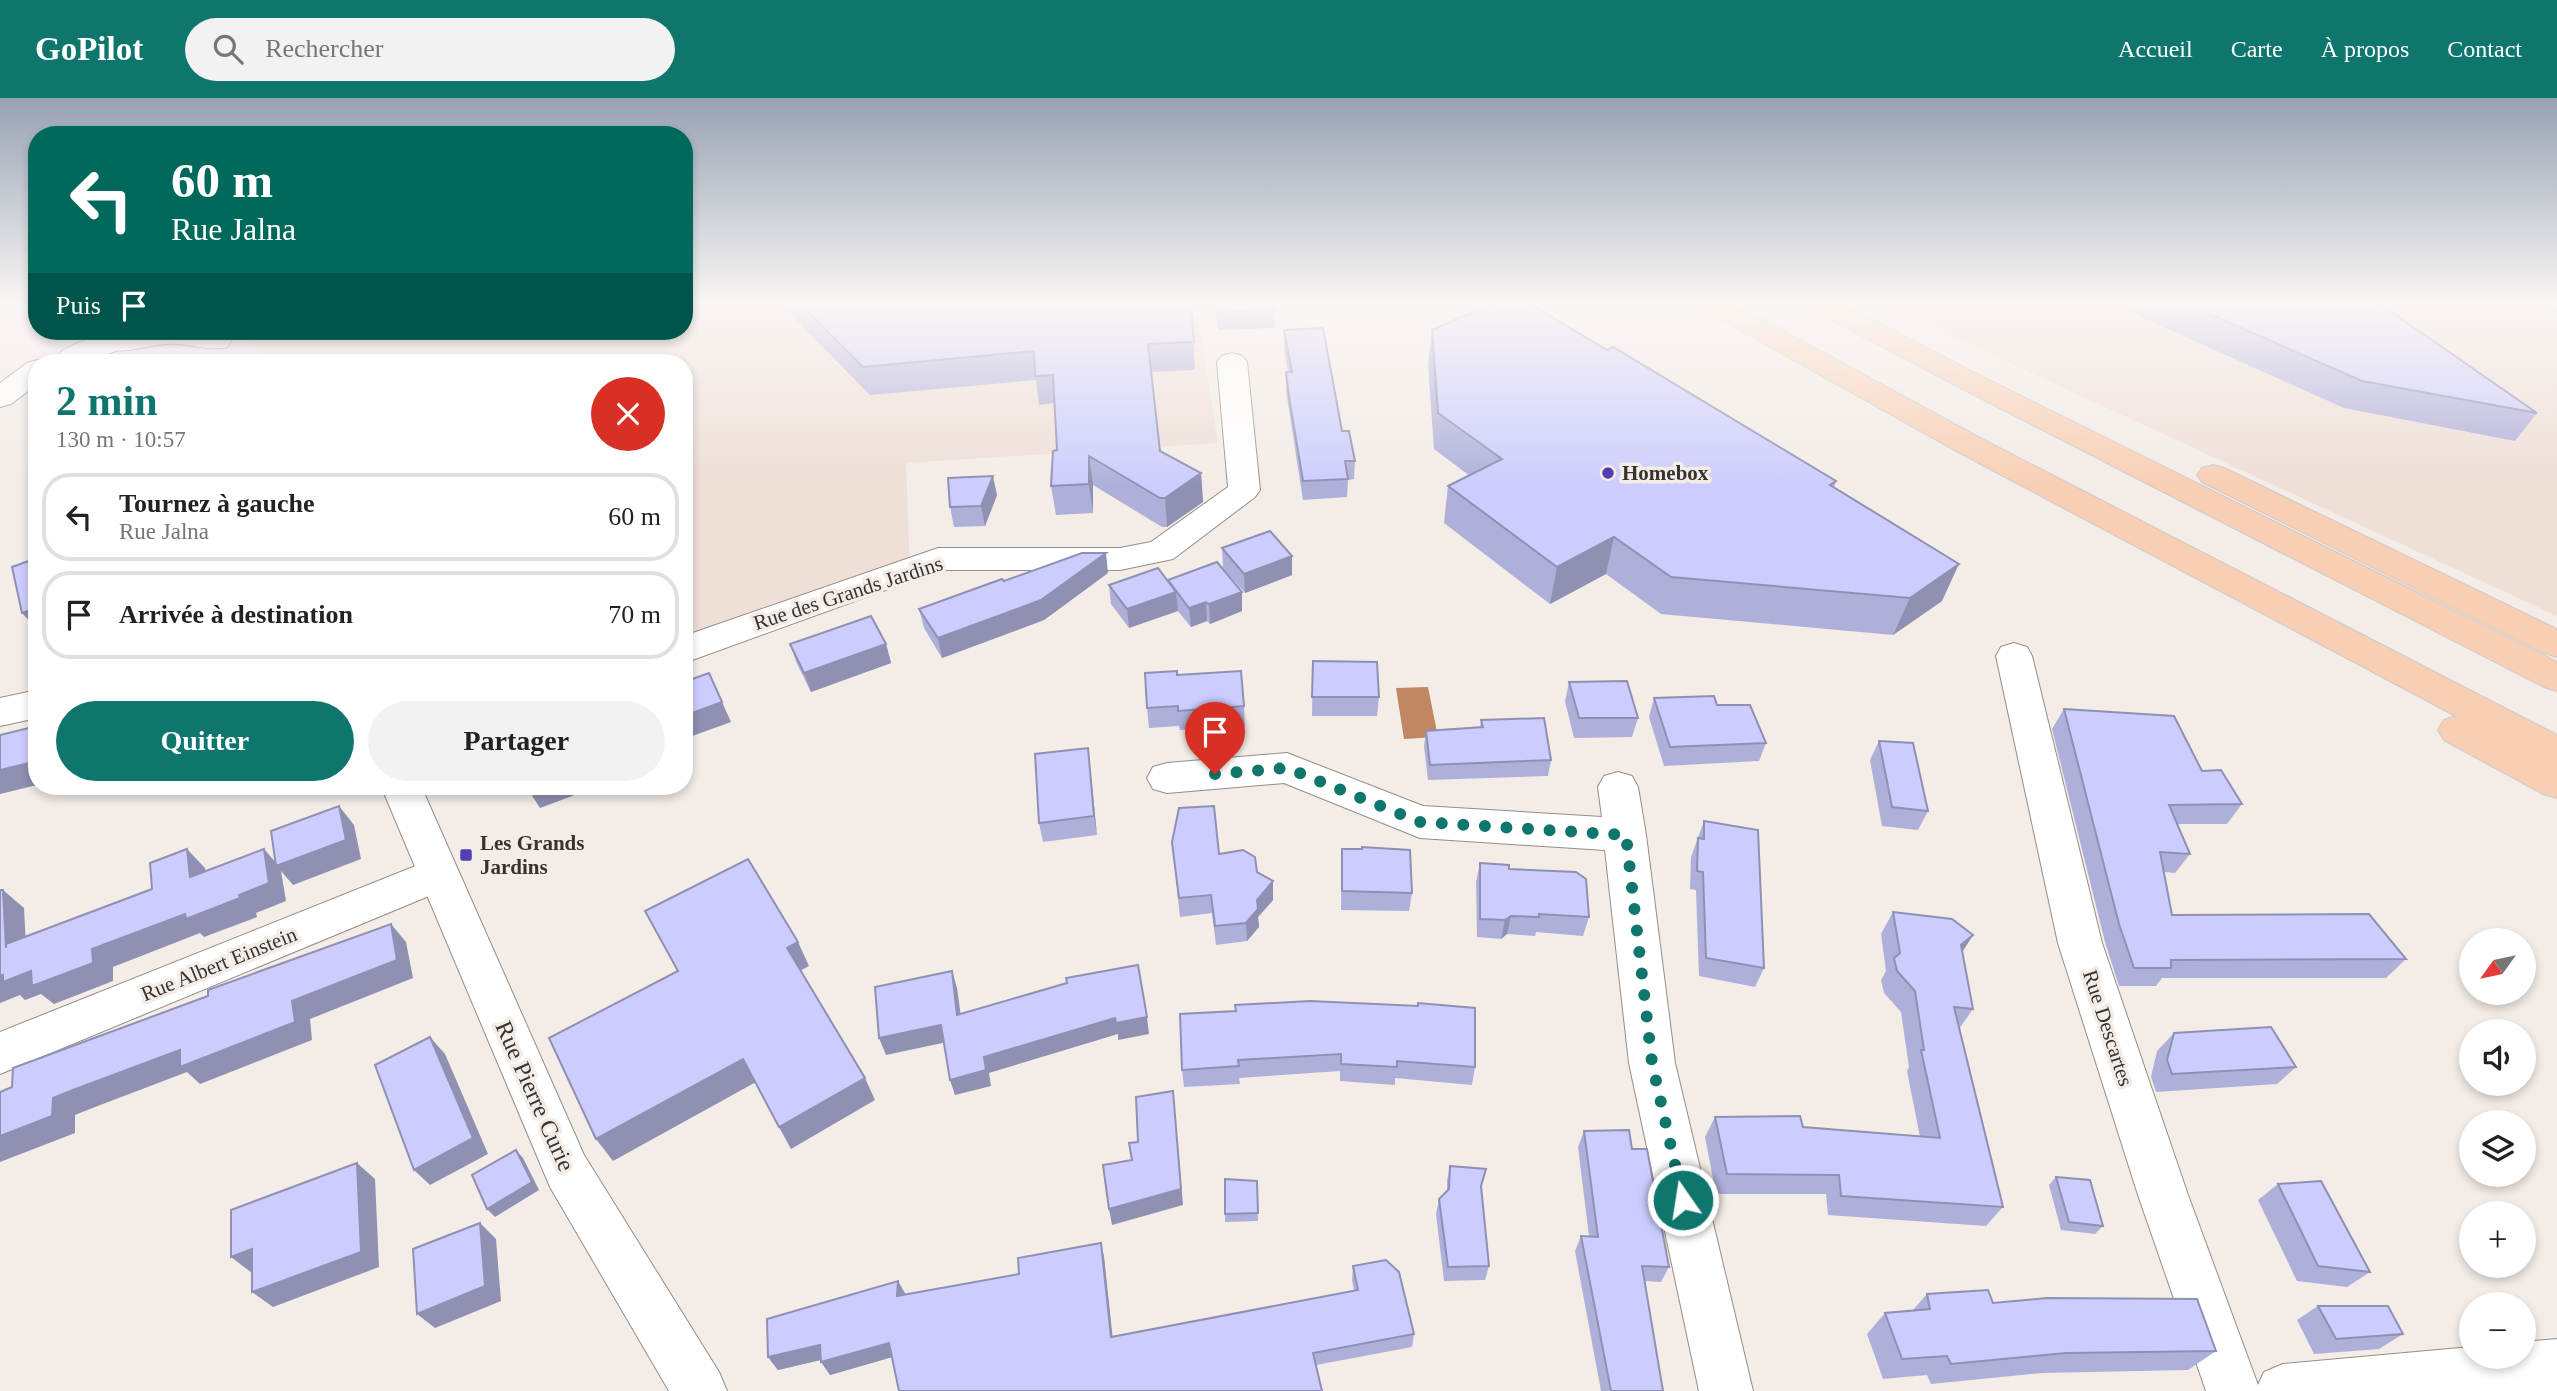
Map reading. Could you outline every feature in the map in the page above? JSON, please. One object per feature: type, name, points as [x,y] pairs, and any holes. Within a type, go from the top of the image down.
[{"type":"highway","points":[[1823,364],[1972,446],[2557,752]]},
{"type":"highway","points":[[1937,364],[2557,678]]},
{"type":"highway","points":[[1988,364],[2557,644]]},
{"type":"highway","points":[[1851,380],[1890,421],[1902,428],[2557,783]]},
{"type":"street","name":"Rue des Grands Jardins","points":[[693,647],[938,559],[1120,559],[1160,551],[1244,490],[1232,364]]},
{"type":"street","points":[[0,400],[28,377]]},
{"type":"street","points":[[0,400],[28,384]]},
{"type":"street","name":"Rue Descartes","points":[[2014,656],[2080,943],[2163,1195],[2233,1391]]},
{"type":"street","points":[[0,712],[28,706]]},
{"type":"street","points":[[1167,778],[1287,768],[1420,822],[1626,835]]},
{"type":"street","points":[[1618,787],[1652,1063],[1726,1391]]},
{"type":"street","name":"Rue Pierre Curie","points":[[405,795],[567,1171],[700,1391]]},
{"type":"street","name":"Rue Albert Einstein","points":[[0,1053],[438,874]]},
{"type":"street","points":[[2283,1391],[2557,1366]]},
{"type":"shaded area","points":[[693,364],[1206,364],[1218,443],[906,463],[910,572],[693,657]]},
{"type":"shaded area","points":[[2013,364],[2557,364],[2557,616]]},
{"type":"shaded area","points":[[1428,687],[1438,737],[1404,739],[1396,688]]},
{"type":"building","points":[[860,364],[891,364],[863,367]]},
{"type":"building","points":[[1035,364],[1150,364],[1160,451],[1201,473],[1165,498],[1160,498],[1089,456],[1089,484],[1051,486],[1053,451],[1057,450],[1053,375],[1035,376]]},
{"type":"building","points":[[1291,364],[1330,364],[1342,431],[1349,431],[1355,461],[1345,461],[1348,479],[1303,481],[1286,372],[1292,372]]},
{"type":"building","name":"Homebox","points":[[1434,364],[1642,364],[1836,481],[1830,485],[1959,564],[1910,598],[1671,577],[1614,537],[1557,567],[1448,486],[1502,459],[1438,413]]},
{"type":"building","points":[[2324,364],[2467,364],[2537,413],[2362,381]]},
{"type":"building","points":[[993,476],[981,506],[950,507],[948,478]]},
{"type":"building","points":[[1270,531],[1292,556],[1244,574],[1222,548]]},
{"type":"building","points":[[1082,553],[1106,553],[1041,600],[938,638],[919,609],[1002,579],[1004,581]]},
{"type":"building","points":[[28,561],[28,611],[22,613],[12,567]]},
{"type":"building","points":[[1217,562],[1242,592],[1189,608],[1168,580]]},
{"type":"building","points":[[1158,568],[1176,592],[1127,609],[1109,585]]},
{"type":"building","points":[[871,616],[886,644],[804,673],[790,644]]},
{"type":"building","points":[[1313,661],[1377,662],[1379,697],[1312,697]]},
{"type":"building","points":[[1177,671],[1177,675],[1241,671],[1244,706],[1178,711],[1178,706],[1147,708],[1145,673]]},
{"type":"building","points":[[709,673],[722,702],[693,713],[693,679]]},
{"type":"building","points":[[1627,681],[1638,718],[1579,718],[1569,682]]},
{"type":"building","points":[[1714,696],[1717,705],[1750,705],[1766,743],[1670,747],[1654,698]]},
{"type":"building","points":[[2064,709],[2174,716],[2202,771],[2221,770],[2242,804],[2169,805],[2190,854],[2160,852],[2172,915],[2369,914],[2406,959],[2171,960],[2171,968],[2134,968],[2119,924]]},
{"type":"building","points":[[1544,718],[1551,760],[1430,765],[1426,731],[1483,727],[1481,720]]},
{"type":"building","points":[[28,728],[28,763],[0,770],[0,735]]},
{"type":"building","points":[[1879,741],[1913,743],[1928,811],[1892,807]]},
{"type":"building","points":[[1088,748],[1094,816],[1039,823],[1035,754]]},
{"type":"building","points":[[339,806],[346,840],[276,866],[271,831]]},
{"type":"building","points":[[1214,806],[1219,854],[1243,850],[1255,857],[1257,872],[1273,881],[1257,900],[1258,909],[1246,923],[1215,926],[1211,895],[1179,898],[1172,842],[1179,808]]},
{"type":"building","points":[[1704,821],[1758,830],[1764,968],[1706,958],[1703,872],[1697,871],[1698,838],[1704,839]]},
{"type":"building","points":[[1362,847],[1410,850],[1412,893],[1342,891],[1342,849]]},
{"type":"building","points":[[187,849],[190,877],[264,849],[269,883],[239,895],[240,898],[186,919],[185,914],[92,949],[93,963],[32,986],[31,971],[3,982],[3,975],[0,976],[0,890],[3,890],[6,948],[6,944],[152,889],[150,863]]},
{"type":"building","points":[[748,859],[798,942],[787,948],[865,1078],[779,1127],[743,1059],[596,1139],[549,1038],[678,971],[645,911]]},
{"type":"building","points":[[1480,863],[1509,865],[1509,869],[1576,872],[1586,879],[1589,917],[1539,914],[1539,917],[1511,916],[1505,920],[1480,919]]},
{"type":"building","points":[[1893,912],[1952,919],[1973,935],[1961,945],[1973,1009],[1954,1007],[2003,1207],[1841,1196],[1839,1175],[1727,1174],[1715,1117],[1800,1116],[1803,1127],[1940,1138],[1921,1050],[1924,1050],[1915,991],[1897,971],[1894,958],[1900,953]]},
{"type":"building","points":[[391,924],[397,960],[292,1001],[295,1022],[180,1067],[180,1050],[73,1090],[53,1098],[52,1116],[0,1136],[0,1092],[12,1087],[13,1068],[208,996],[208,990]]},
{"type":"building","points":[[1138,965],[1147,1017],[1116,1023],[1115,1018],[984,1057],[986,1070],[950,1080],[941,1025],[879,1038],[875,987],[952,971],[957,1015],[1067,983],[1066,978]]},
{"type":"building","points":[[1310,1001],[1418,1006],[1418,1003],[1475,1008],[1475,1067],[1397,1061],[1397,1067],[1341,1064],[1341,1054],[1238,1060],[1239,1066],[1182,1070],[1180,1014],[1236,1011],[1235,1005]]},
{"type":"building","points":[[2271,1027],[2296,1067],[2172,1074],[2167,1060],[2174,1033]]},
{"type":"building","points":[[430,1037],[473,1138],[414,1170],[375,1065]]},
{"type":"building","points":[[1173,1091],[1181,1189],[1109,1209],[1103,1165],[1132,1160],[1129,1143],[1138,1142],[1136,1097]]},
{"type":"building","points":[[1629,1130],[1632,1149],[1647,1149],[1669,1267],[1642,1266],[1663,1391],[1611,1391],[1581,1236],[1598,1237],[1584,1131]]},
{"type":"building","points":[[516,1150],[532,1182],[487,1209],[472,1175]]},
{"type":"building","points":[[357,1163],[361,1252],[252,1292],[252,1249],[231,1257],[231,1210]]},
{"type":"building","points":[[1450,1166],[1486,1169],[1481,1186],[1489,1266],[1448,1267],[1439,1199],[1449,1189]]},
{"type":"building","points":[[2056,1177],[2090,1180],[2103,1226],[2069,1222]]},
{"type":"building","points":[[1225,1179],[1257,1181],[1258,1213],[1225,1214]]},
{"type":"building","points":[[2321,1181],[2370,1272],[2318,1266],[2278,1184]]},
{"type":"building","points":[[480,1223],[485,1286],[417,1314],[413,1249]]},
{"type":"building","points":[[1101,1243],[1111,1337],[1358,1290],[1353,1266],[1386,1260],[1399,1272],[1414,1334],[1313,1353],[1322,1391],[899,1391],[889,1343],[821,1362],[820,1345],[768,1357],[767,1319],[898,1281],[897,1296],[1019,1274],[1018,1258]]},
{"type":"building","points":[[1988,1290],[1993,1303],[2047,1298],[2197,1299],[2216,1351],[2066,1353],[1951,1364],[1947,1356],[1902,1359],[1885,1313],[1930,1309],[1927,1294]]},
{"type":"building","points":[[2318,1306],[2388,1306],[2403,1334],[2336,1339]]},
{"type":"place","name":"Homebox","points":[[1608,473]]},
{"type":"place","name":"Les Grands Jardins","points":[[466,855]]},
{"type":"route","points":[[1215,774],[1287,768],[1420,822],[1626,835],[1652,1063],[1683,1200]]}]
